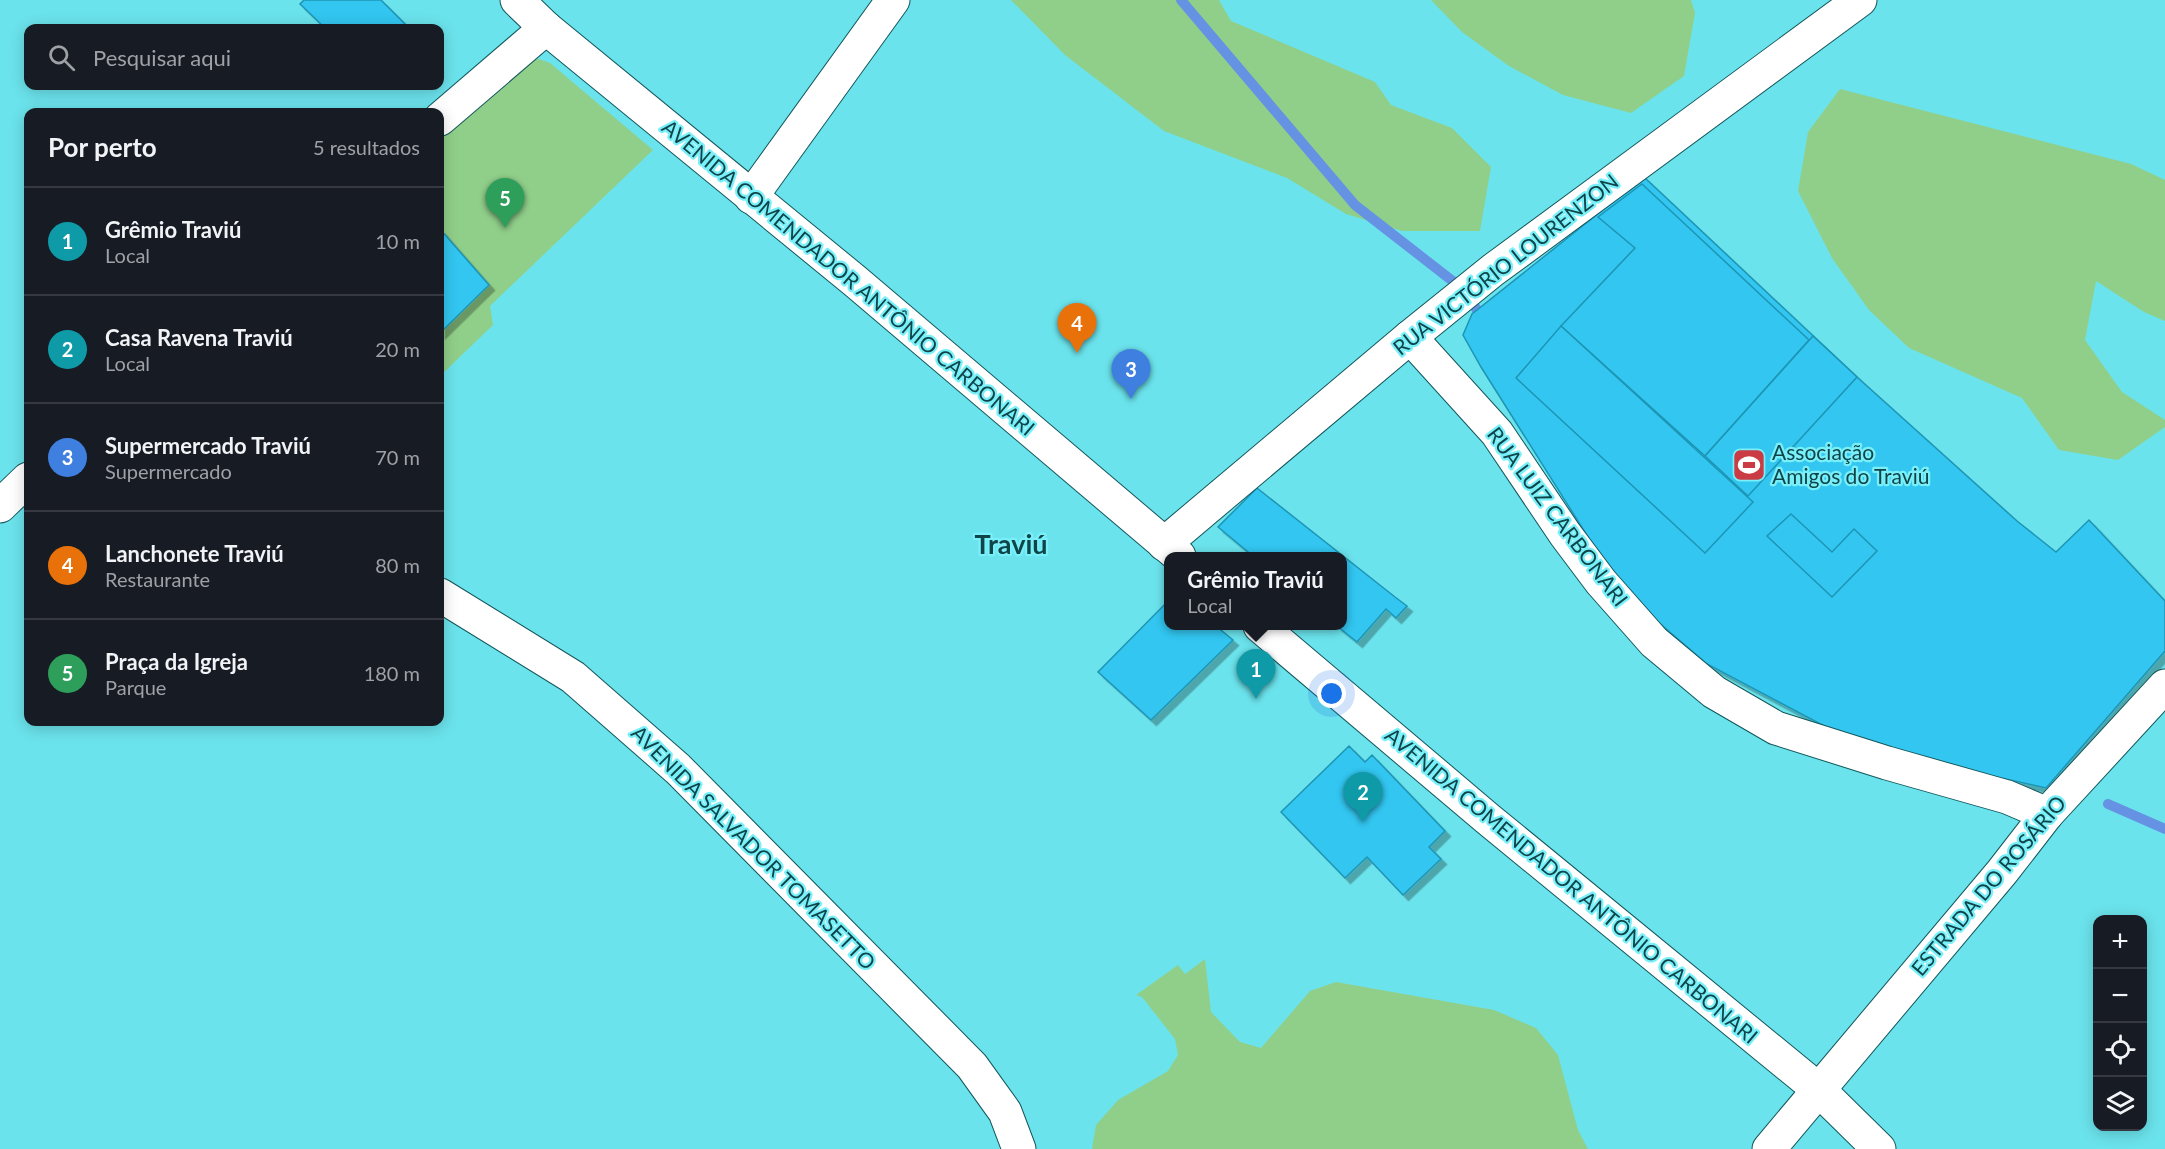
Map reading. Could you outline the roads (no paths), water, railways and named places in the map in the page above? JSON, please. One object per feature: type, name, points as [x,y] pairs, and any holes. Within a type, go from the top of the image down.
[{"type":"street","name":"AVENIDA COMENDADOR ANTÔNIO CARBONARI","points":[[517,0],[546,28],[855,280],[1172,550]]},
{"type":"street","points":[[751,197],[893,0]]},
{"type":"street","name":"RUA VICTÓRIO LOURENZON","points":[[1172,550],[1410,336],[1492,270],[1860,0]]},
{"type":"street","points":[[444,115],[546,28]]},
{"type":"street","name":"RUA LUIZ CARBONARI","points":[[1410,336],[1497,434],[1558,525],[1601,582],[1654,642],[1714,692],[1776,728],[2007,797],[2047,814]]},
{"type":"street","points":[[0,506],[24,483]]},
{"type":"street","name":"AVENIDA SALVADOR TOMASETTO","points":[[444,597],[573,677],[678,769],[972,1066],[1005,1112],[1019,1149]]},
{"type":"street","name":"AVENIDA COMENDADOR ANTÔNIO CARBONARI","points":[[1265,630],[1488,819],[1819,1090],[1879,1149]]},
{"type":"street","name":"ESTRADA DO ROSÁRIO","points":[[1769,1149],[2002,872],[2047,814],[2165,686]]},
{"type":"waterway","points":[[1181,0],[1355,205],[1468,293],[1483,322]]},
{"type":"waterway","points":[[2108,804],[2165,829]]},
{"type":"place","name":"Praça da Igreja","points":[[505,228]]},
{"type":"place","name":"Lanchonete Traviú","points":[[1077,353]]},
{"type":"place","name":"Supermercado Traviú","points":[[1131,399]]},
{"type":"place","name":"Associação Amigos do Traviú","points":[[1749,465]]},
{"type":"place","name":"Grêmio Traviú","points":[[1256,699]]},
{"type":"place","name":"Casa Ravena Traviú","points":[[1363,822]]},
{"type":"district","name":"Traviú","points":[[1011,545]]}]
